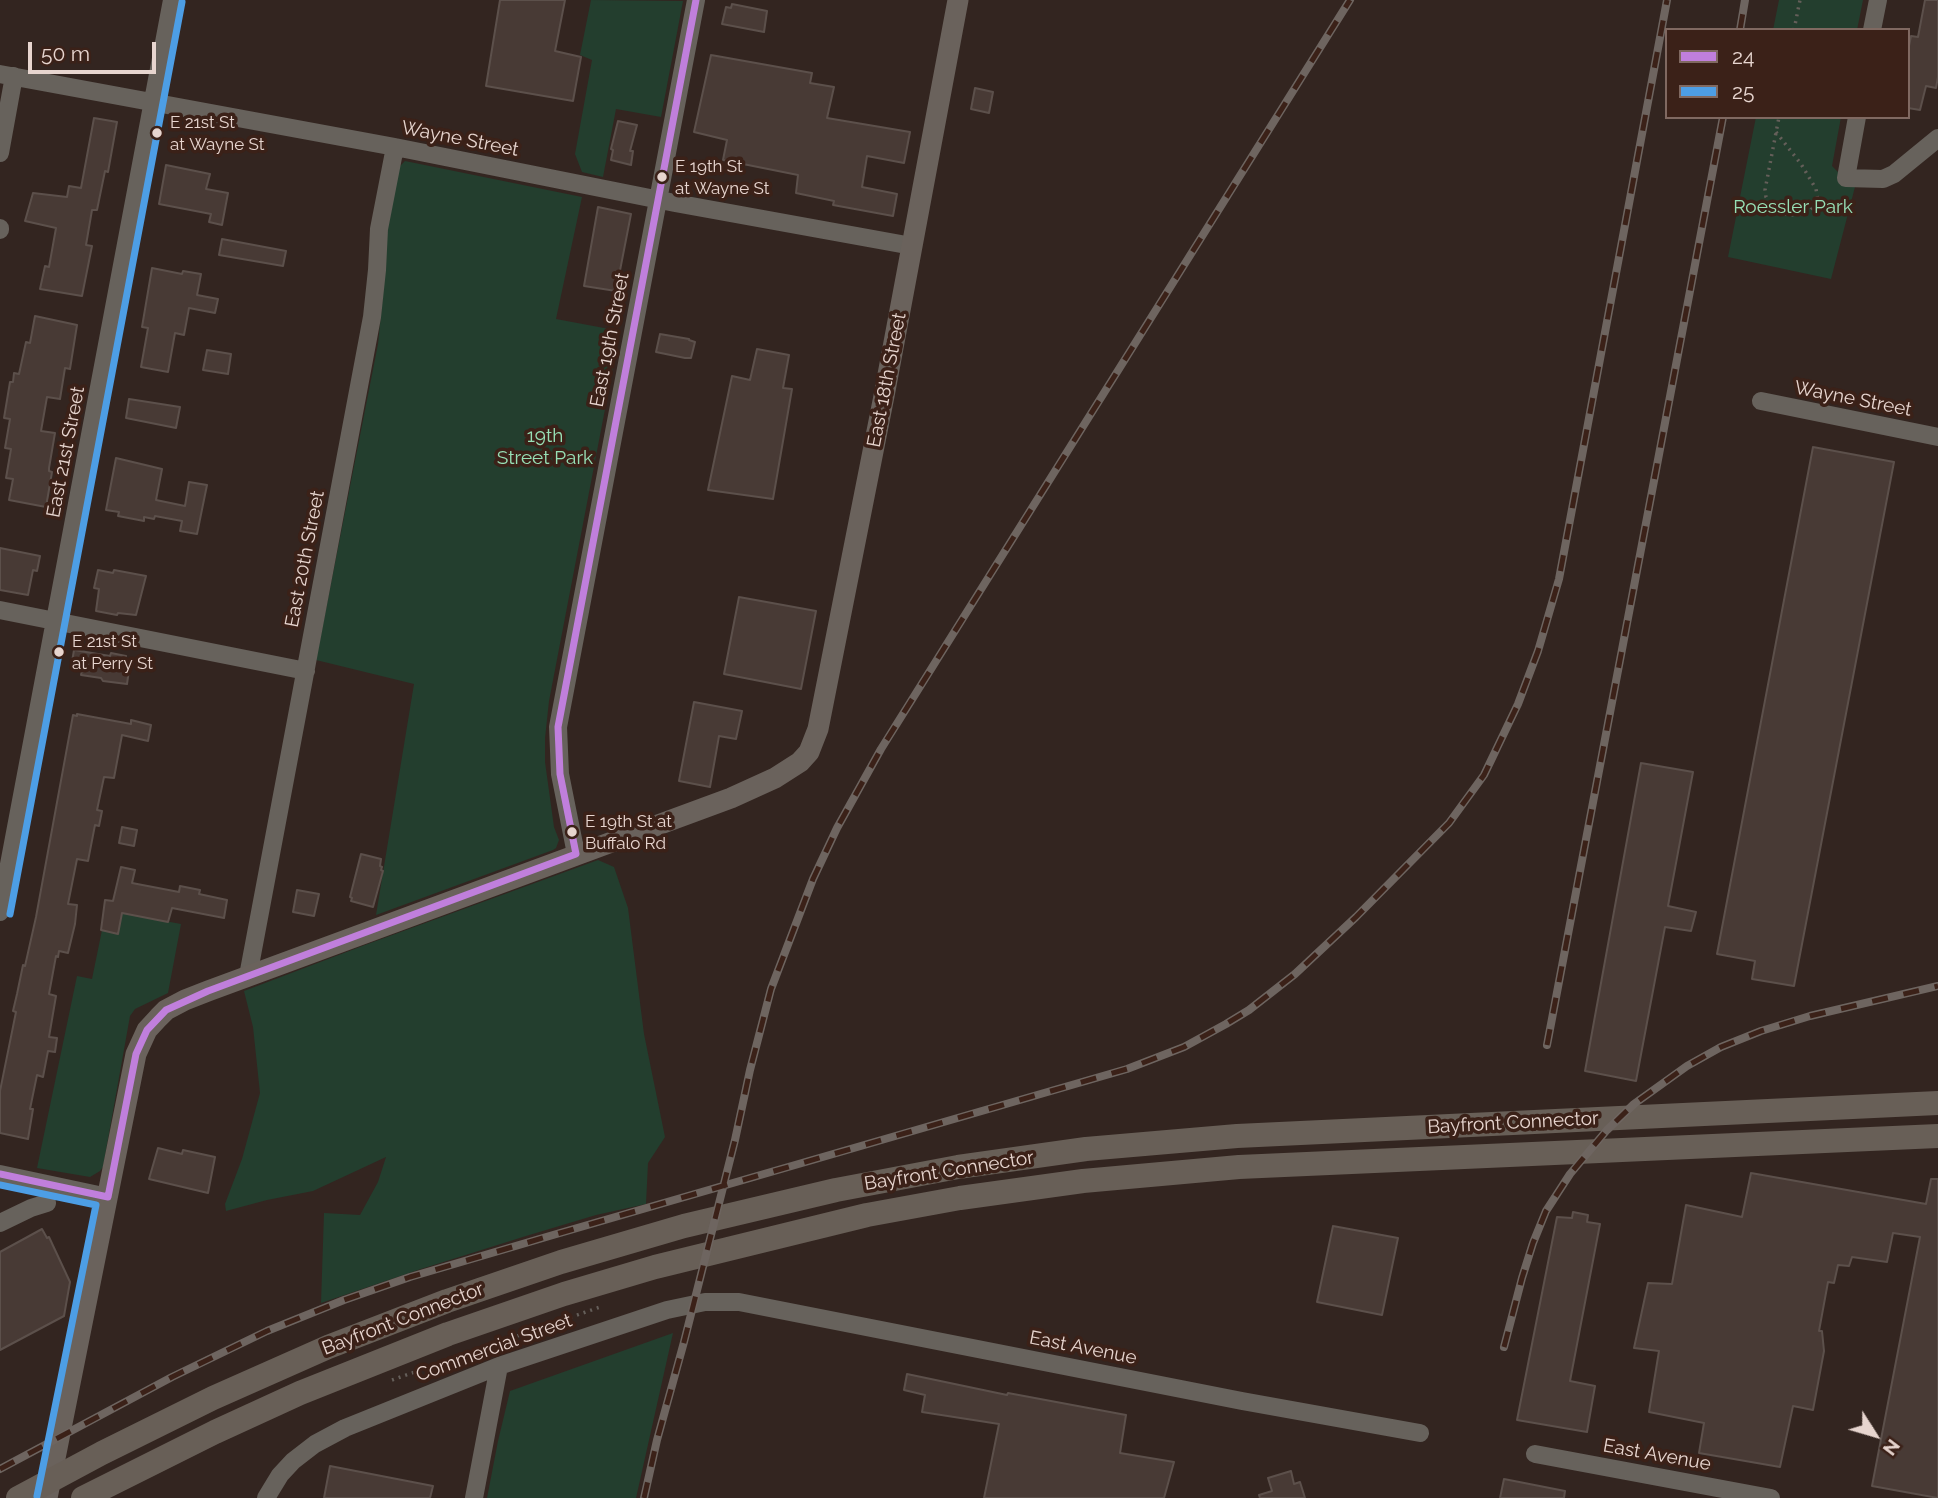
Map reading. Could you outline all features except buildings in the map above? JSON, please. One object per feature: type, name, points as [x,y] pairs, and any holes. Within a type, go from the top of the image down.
[{"type":"highway","name":"Bayfront Connector","points":[[18,1498],[201,1404],[328,1347],[447,1301],[573,1259],[697,1223],[836,1190],[944,1169],[1086,1149],[1237,1136],[1938,1103]]},
{"type":"highway","name":"Bayfront Connector","points":[[83,1498],[215,1432],[360,1368],[448,1334],[564,1294],[655,1267],[867,1215],[960,1198],[1095,1180],[1239,1167],[1938,1136]]},
{"type":"main road","name":"East 18th Street","points":[[576,854],[775,778],[805,758],[818,729],[958,0]]},
{"type":"main road","points":[[47,1498],[136,1054],[147,1030],[176,1005],[208,991],[576,854]]},
{"type":"street","name":"East 21st Street","points":[[0,912],[172,0]]},
{"type":"street","name":"East 19th Street","points":[[576,854],[560,774],[558,727],[696,0]]},
{"type":"street","points":[[1872,28],[1878,0]]},
{"type":"street","name":"Wayne Street","points":[[7,75],[912,246]]},
{"type":"street","points":[[0,153],[7,75]]},
{"type":"street","points":[[1857,119],[1846,178],[1883,179],[1894,174],[1938,138]]},
{"type":"street","name":"East 20th Street","points":[[248,976],[372,317],[379,229],[395,148]]},
{"type":"street","name":"Wayne Street","points":[[1760,401],[1938,437]]},
{"type":"street","points":[[0,610],[306,671]]},
{"type":"street","points":[[0,1174],[108,1197]]},
{"type":"street","points":[[0,1223],[47,1203]]},
{"type":"street","name":"Commercial Street","points":[[266,1498],[280,1475],[303,1453],[329,1436],[499,1366],[667,1310],[705,1302],[739,1302]]},
{"type":"street","name":"East Avenue","points":[[739,1302],[1242,1401],[1420,1433]]},
{"type":"street","points":[[474,1498],[499,1366]]},
{"type":"street","name":"East Avenue","points":[[1535,1454],[1772,1498]]},
{"type":"path","points":[[1794,28],[1800,0]]},
{"type":"path","points":[[1776,132],[1816,188],[1818,201],[1810,211],[1803,214],[1777,212],[1766,197],[1765,190],[1776,132],[1779,119]]},
{"type":"green space","points":[[591,0],[683,1],[661,117],[616,109],[603,177],[582,172],[575,154],[592,60],[580,55]]},
{"type":"green space","points":[[1779,0],[1863,0],[1857,28],[1773,28]]},
{"type":"green space","name":"Roessler Park","points":[[1756,119],[1841,119],[1832,166],[1846,180],[1856,183],[1831,279],[1728,257]]},
{"type":"green space","name":"19th Street Park","points":[[405,161],[582,197],[556,319],[620,331],[549,701],[545,762],[554,827],[559,840],[556,848],[376,915],[414,684],[316,660],[378,344],[385,244],[399,167]]},
{"type":"green space","points":[[598,860],[614,867],[628,908],[644,1034],[665,1137],[648,1163],[646,1204],[596,1215],[526,1236],[321,1303],[324,1213],[360,1215],[378,1182],[386,1157],[313,1191],[226,1211],[225,1204],[242,1159],[260,1093],[253,1027],[244,991]]},
{"type":"green space","points":[[122,913],[181,924],[168,993],[135,1009],[130,1016],[103,1167],[90,1177],[37,1168],[77,976],[92,979],[102,930]]},
{"type":"green space","points":[[673,1333],[636,1498],[487,1498],[510,1391]]},
{"type":"railway","points":[[644,1498],[771,989],[813,879],[837,828],[881,749],[1350,0]]},
{"type":"railway","points":[[0,1469],[172,1377],[267,1331],[344,1300],[410,1277],[1127,1069],[1184,1047],[1226,1024],[1249,1010],[1295,974],[1449,823],[1484,775],[1518,704],[1538,651],[1559,579],[1667,0]]},
{"type":"railway","points":[[1740,28],[1745,0]]},
{"type":"railway","points":[[1547,1045],[1723,119]]},
{"type":"railway","points":[[1504,1347],[1522,1278],[1546,1211],[1570,1174],[1607,1130],[1634,1104],[1687,1066],[1721,1047],[1761,1031],[1810,1016],[1938,986]]},
{"type":"transit line","name":"24","points":[[0,1174],[108,1197],[136,1054],[147,1030],[166,1010],[208,991],[576,854],[560,774],[558,727],[696,0]]},
{"type":"transit line","name":"25","points":[[10,914],[182,2]]},
{"type":"transit line","name":"25","points":[[0,1185],[96,1205],[37,1496]]},
{"type":"place","name":"E 21st St at Wayne St","points":[[157,133]]},
{"type":"place","name":"E 19th St at Wayne St","points":[[662,177]]},
{"type":"place","name":"E 21st St at Perry St","points":[[59,652]]},
{"type":"place","name":"E 19th St at Buffalo Rd","points":[[572,832]]}]
